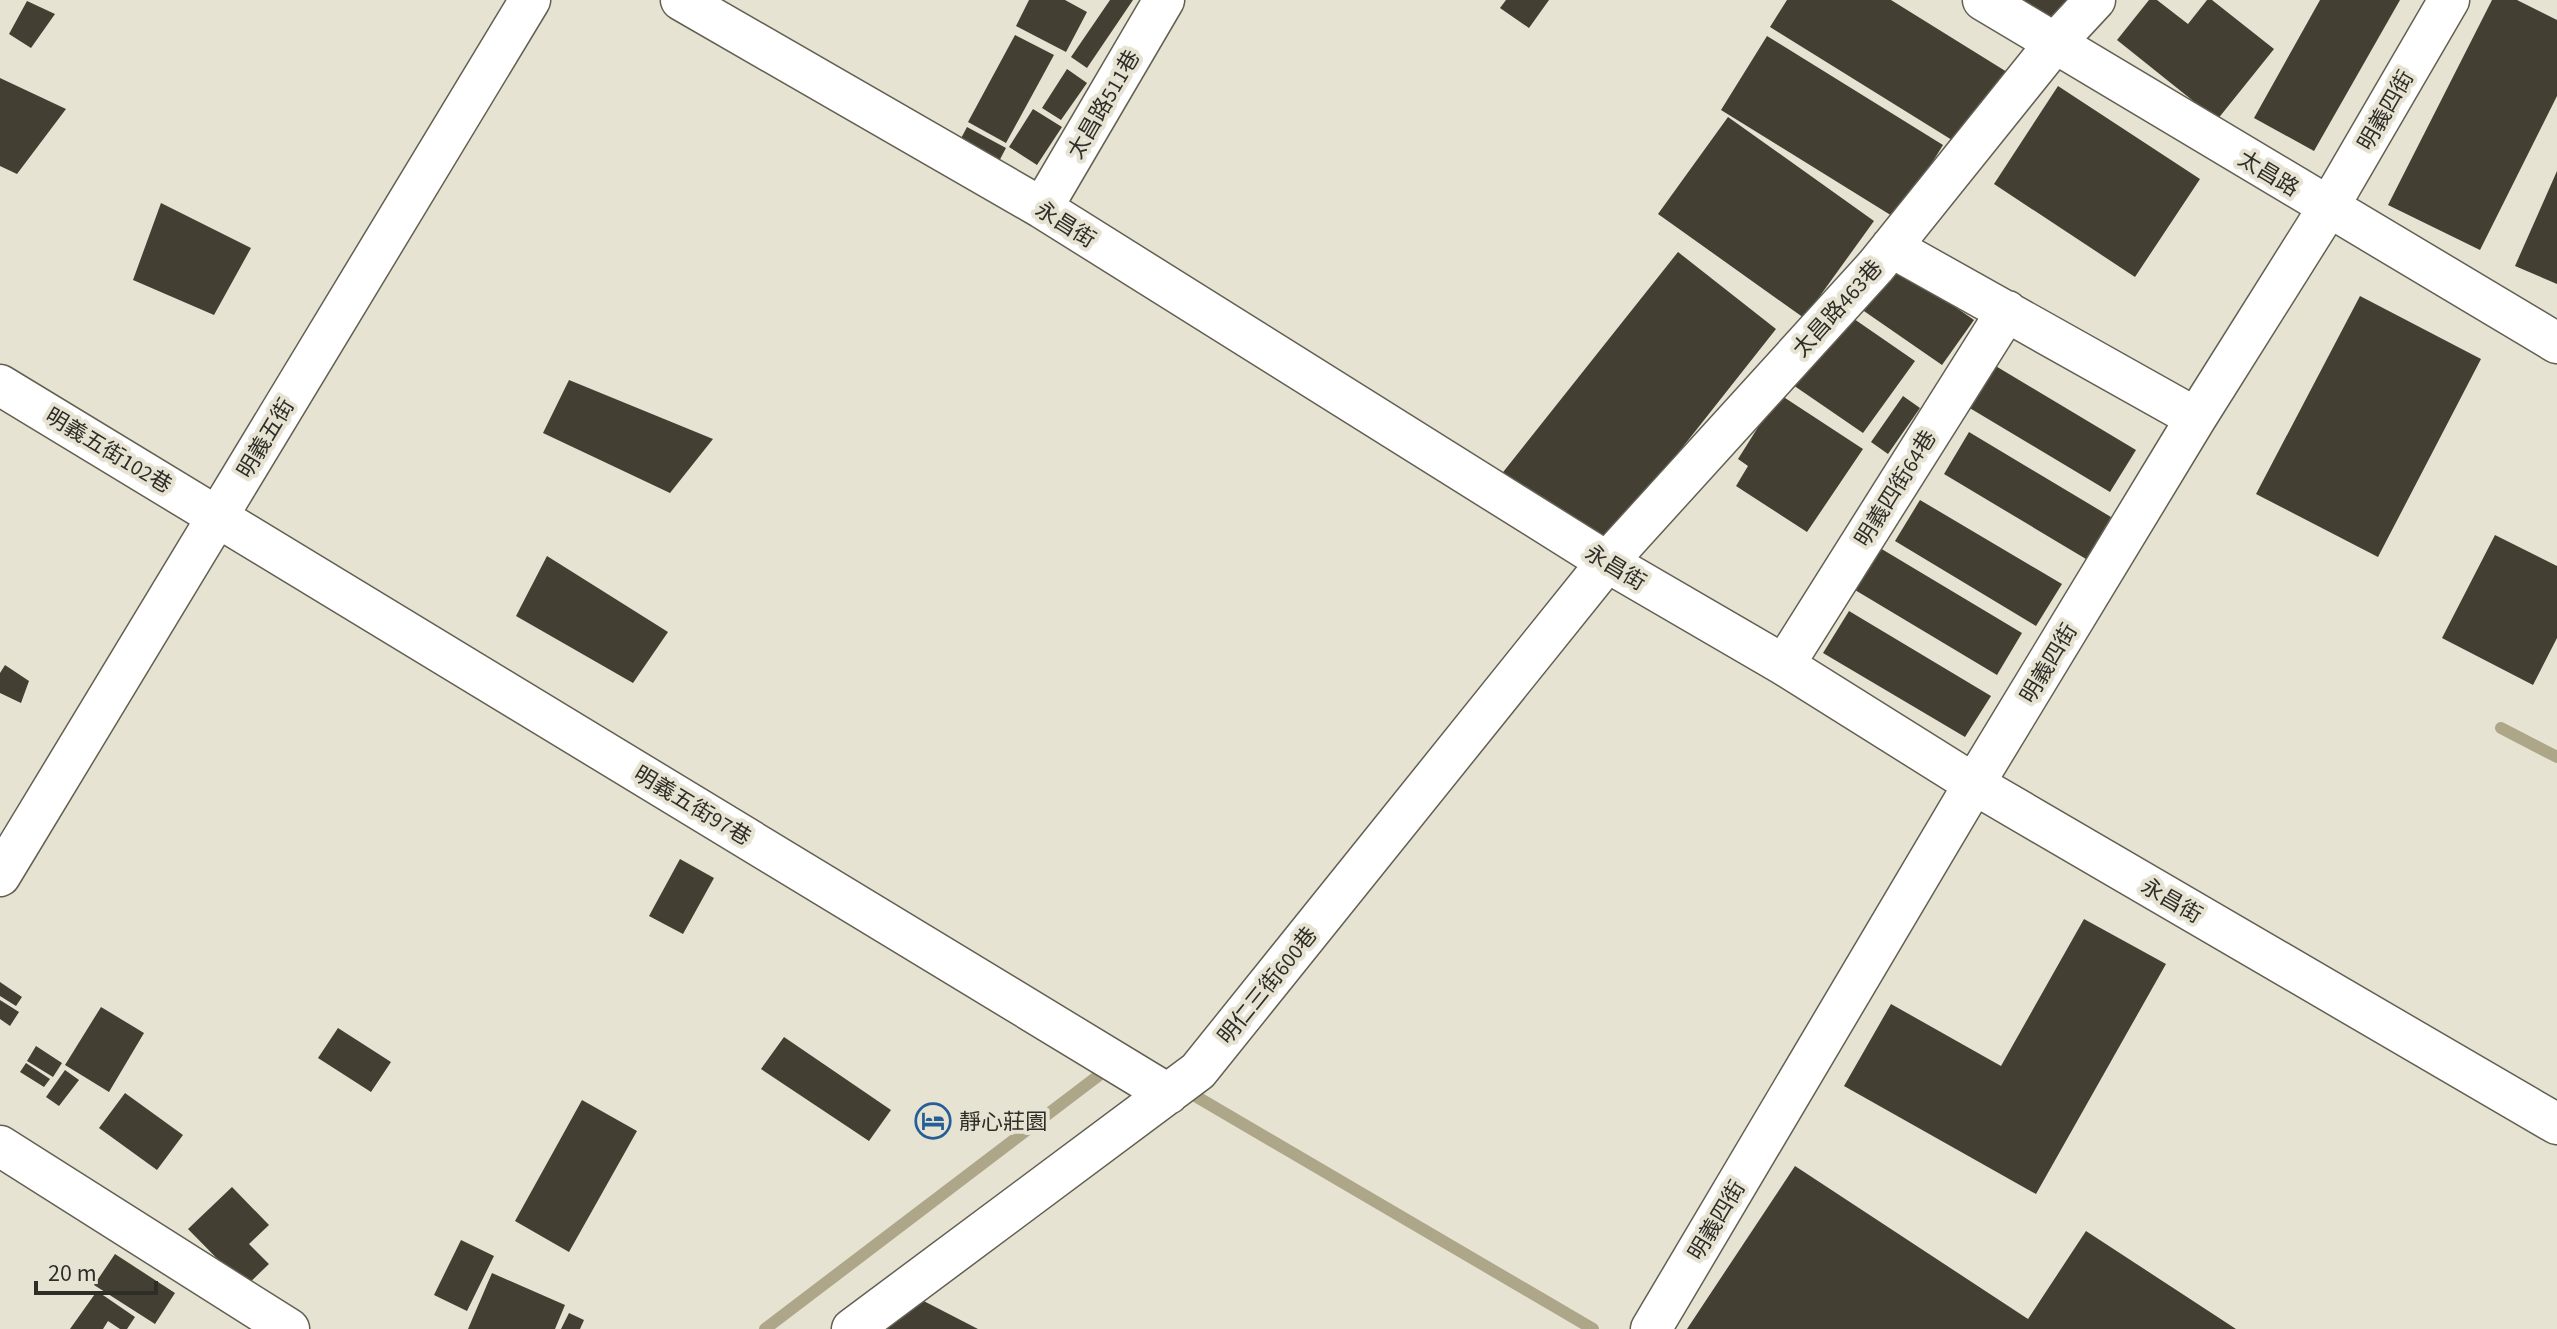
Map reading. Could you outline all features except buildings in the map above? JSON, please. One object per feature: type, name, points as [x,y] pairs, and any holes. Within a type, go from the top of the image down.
[{"type":"street","name":"明義五街","points":[[0,876],[530,0]]},
{"type":"street","name":"永昌街","points":[[681,0],[1042,208],[1607,562],[1784,665],[1974,784],[2557,1124]]},
{"type":"street","name":"太昌路511巷","points":[[1042,208],[1164,0]]},
{"type":"street","name":"太昌路","points":[[1983,0],[2557,343]]},
{"type":"street","name":"太昌路463巷","points":[[1607,562],[1891,247],[2055,43],[2095,0]]},
{"type":"street","name":"明義四街","points":[[1651,1329],[1974,784],[2196,418],[2328,208],[2449,0]]},
{"type":"street","points":[[1891,247],[2196,418]]},
{"type":"street","name":"明義四街64巷","points":[[1784,665],[2007,311]]},
{"type":"street","name":"明義五街102巷","points":[[0,385],[218,515]]},
{"type":"street","name":"明義五街97巷","points":[[218,515],[1168,1094]]},
{"type":"street","name":"明仁三街600巷","points":[[852,1329],[1198,1071],[1607,562]]},
{"type":"street","points":[[0,1146],[289,1329]]},
{"type":"waterway","points":[[2501,728],[2557,757]]},
{"type":"waterway","points":[[765,1329],[1098,1076]]},
{"type":"waterway","points":[[1197,1097],[1593,1329]]},
{"type":"place","name":"靜心莊園","points":[[933,1121]]}]
